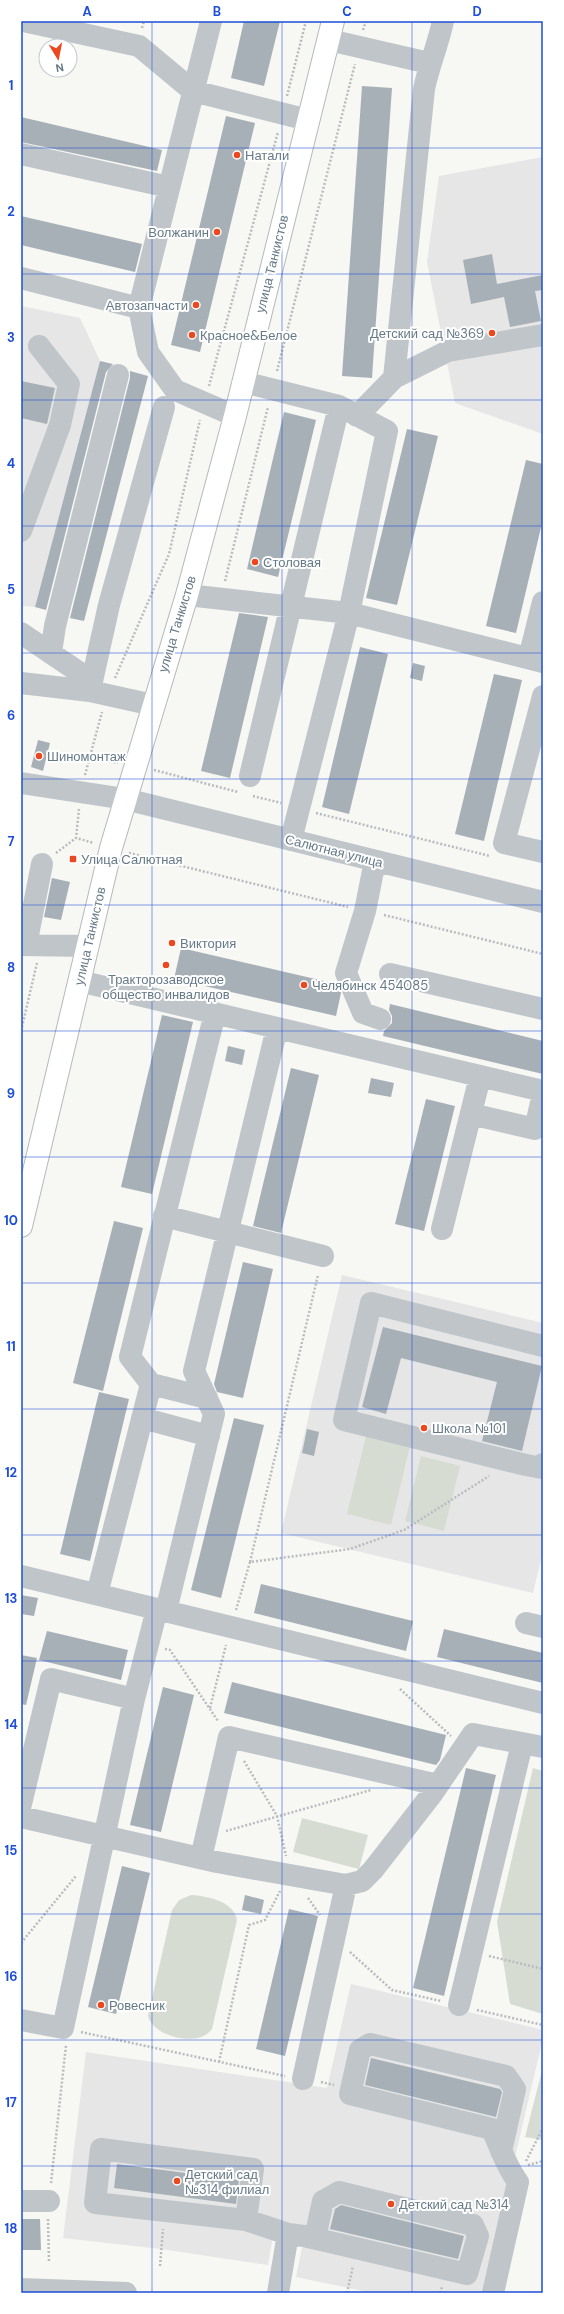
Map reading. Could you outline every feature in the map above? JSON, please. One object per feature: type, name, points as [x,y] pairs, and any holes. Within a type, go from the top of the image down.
[{"type":"main road","name":"улица Танкистов","points":[[21,1226],[79,981],[125,799],[187,595],[235,416],[331,30]]},
{"type":"street","points":[[22,21],[139,46],[193,91],[308,120]]},
{"type":"street","points":[[211,21],[139,308],[148,352],[175,390],[235,416]]},
{"type":"street","points":[[394,378],[424,89],[429,63],[437,47],[443,21]]},
{"type":"street","points":[[331,30],[360,47],[429,63]]},
{"type":"street","points":[[21,154],[169,187]]},
{"type":"street","points":[[21,278],[139,308]]},
{"type":"street","points":[[250,776],[291,607],[348,411],[394,378],[448,351],[543,335]]},
{"type":"street","points":[[21,531],[60,424],[69,384],[39,346]]},
{"type":"street","points":[[51,653],[55,626],[118,375]]},
{"type":"street","points":[[243,382],[348,411],[387,431],[349,613],[291,840]]},
{"type":"street","points":[[91,686],[109,604],[164,407]]},
{"type":"street","points":[[187,595],[349,613],[536,660],[543,602]]},
{"type":"street","points":[[21,633],[51,653],[91,686]]},
{"type":"street","points":[[21,683],[91,686],[153,705]]},
{"type":"street","points":[[543,696],[504,843],[543,852]]},
{"type":"street","name":"Салютная улица","points":[[21,783],[125,799],[543,902]]},
{"type":"street","points":[[375,861],[365,911],[346,973],[363,1013],[380,1019]]},
{"type":"street","points":[[42,864],[29,945],[88,946]]},
{"type":"street","points":[[390,974],[543,1009]]},
{"type":"street","points":[[79,981],[543,1092],[535,1129],[471,1114]]},
{"type":"street","points":[[207,1398],[151,1384],[130,1357],[215,1013]]},
{"type":"street","points":[[21,2020],[65,2029],[97,1868],[147,1645],[161,1610],[214,1414],[194,1371],[277,1028]]},
{"type":"street","points":[[442,1229],[480,1076]]},
{"type":"street","points":[[164,1216],[323,1256]]},
{"type":"street","points":[[543,1346],[371,1303],[344,1420],[526,1465],[542,1468],[543,1464]]},
{"type":"street","points":[[97,1594],[151,1384]]},
{"type":"street","points":[[142,1418],[209,1436]]},
{"type":"street","points":[[21,1576],[543,1703]]},
{"type":"street","points":[[21,1804],[50,1680],[134,1699]]},
{"type":"street","points":[[21,1817],[201,1858],[290,1873],[346,1885],[362,1881],[373,1870],[438,1785],[473,1734],[543,1747]]},
{"type":"street","points":[[201,1858],[229,1737],[438,1785]]},
{"type":"street","points":[[459,2005],[522,1744]]},
{"type":"street","points":[[295,2078],[334,1937],[346,1885]]},
{"type":"street","points":[[493,2293],[518,2182],[511,2172],[501,2151],[492,2129],[350,2094],[360,2050],[370,2044],[506,2076],[515,2089],[501,2151]]},
{"type":"street","points":[[246,2220],[253,2168],[101,2149],[95,2203],[246,2220],[288,2234],[315,2238],[467,2274],[478,2236],[473,2225],[339,2192],[323,2201],[315,2238]]},
{"type":"street","points":[[21,2201],[49,2201]]},
{"type":"street","points":[[278,2293],[288,2234]]},
{"type":"street","points":[[21,2289],[126,2293]]},
{"type":"path","points":[[221,599],[272,389],[366,21]]},
{"type":"path","points":[[42,864],[76,838]]},
{"type":"path","points":[[21,1030],[29,945]]},
{"type":"path","points":[[210,1709],[231,1627],[250,1562],[323,1256]]},
{"type":"path","points":[[250,1562],[350,1549],[404,1530],[485,1478],[492,1476]]},
{"type":"path","points":[[147,1645],[170,1650],[229,1737],[277,1816],[290,1873],[334,1937],[392,1990],[543,2025]]},
{"type":"path","points":[[394,1683],[464,1748]]},
{"type":"path","points":[[21,1943],[74,1877],[97,1868]]},
{"type":"path","points":[[219,2062],[249,1925],[265,1920],[290,1873]]},
{"type":"path","points":[[471,1952],[543,1969]]},
{"type":"path","points":[[49,2263],[49,2201],[65,2029],[295,2078]]},
{"type":"path","points":[[523,2166],[543,2128]]},
{"type":"path","points":[[160,2266],[165,2211]]},
{"type":"path","points":[[347,2293],[357,2248]]},
{"type":"shaded area","name":"Детский сад №369","points":[[543,157],[543,434],[455,403],[427,262],[439,176]]},
{"type":"shaded area","points":[[21,306],[80,318],[100,361],[35,607],[22,606],[21,611]]},
{"type":"shaded area","name":"Школа №101","points":[[342,1275],[543,1323],[543,1551],[533,1593],[281,1533]]},
{"type":"shaded area","points":[[366,1436],[410,1446],[391,1525],[347,1514]]},
{"type":"shaded area","points":[[421,1456],[460,1466],[444,1531],[405,1521]]},
{"type":"shaded area","points":[[533,1768],[543,1771],[543,2014],[510,2004],[497,1922]]},
{"type":"shaded area","points":[[302,1818],[368,1835],[359,1869],[293,1852]]},
{"type":"shaded area","points":[[191,1895],[212,1898],[225,1904],[231,1908],[237,1920],[212,2029],[206,2035],[187,2039],[177,2038],[158,2030],[148,2016],[172,1910],[179,1900]]},
{"type":"shaded area","points":[[351,1984],[543,2030],[543,2038],[483,2293],[373,2293],[296,2277],[306,2228],[274,2230],[268,2265],[161,2249],[63,2238],[86,2052],[327,2088]]},
{"type":"shaded area","points":[[543,2067],[543,2140],[525,2137]]},
{"type":"building","points":[[244,21],[280,21],[264,86],[231,78]]},
{"type":"building","points":[[362,86],[392,88],[372,378],[342,376]]},
{"type":"building","points":[[226,116],[255,123],[200,352],[171,345]]},
{"type":"building","points":[[21,117],[162,150],[157,171],[21,142]]},
{"type":"building","points":[[21,216],[142,244],[135,272],[21,245]]},
{"type":"building","points":[[492,254],[497,284],[543,275],[543,290],[535,291],[541,321],[510,327],[504,297],[471,304],[463,260]]},
{"type":"building","points":[[100,361],[113,364],[106,372],[46,610],[35,607]]},
{"type":"building","points":[[130,371],[148,376],[84,621],[70,618],[130,378]]},
{"type":"building","points":[[21,381],[55,388],[47,424],[21,418]]},
{"type":"building","points":[[284,412],[316,420],[278,577],[247,569]]},
{"type":"building","points":[[407,429],[438,436],[397,605],[366,598]]},
{"type":"building","points":[[526,460],[543,464],[543,519],[516,633],[486,626]]},
{"type":"building","points":[[239,613],[268,617],[230,778],[201,771]]},
{"type":"building","points":[[360,647],[388,654],[349,814],[322,807]]},
{"type":"building","points":[[413,663],[425,666],[422,681],[410,678]]},
{"type":"building","points":[[494,674],[522,680],[484,841],[455,834]]},
{"type":"building","points":[[38,740],[50,743],[43,771],[31,767]]},
{"type":"building","points":[[52,878],[70,882],[61,920],[44,917]]},
{"type":"building","points":[[181,948],[337,984],[341,993],[336,1016],[174,979]]},
{"type":"building","points":[[390,1004],[543,1041],[543,1074],[383,1036],[384,1031],[392,1023],[392,1016],[389,1010]]},
{"type":"building","points":[[162,1015],[193,1022],[152,1194],[121,1187]]},
{"type":"building","points":[[228,1046],[245,1050],[242,1065],[225,1061]]},
{"type":"building","points":[[291,1068],[319,1075],[281,1233],[253,1226]]},
{"type":"building","points":[[371,1078],[394,1083],[391,1097],[368,1093]]},
{"type":"building","points":[[426,1099],[455,1106],[424,1231],[395,1224]]},
{"type":"building","points":[[114,1221],[143,1228],[103,1391],[73,1383]]},
{"type":"building","points":[[243,1262],[273,1269],[243,1398],[217,1392],[214,1384]]},
{"type":"building","points":[[383,1327],[542,1366],[522,1451],[482,1441],[497,1382],[401,1358],[386,1414],[362,1407]]},
{"type":"building","points":[[99,1392],[129,1399],[90,1561],[60,1554]]},
{"type":"building","points":[[234,1418],[264,1425],[221,1598],[191,1590]]},
{"type":"building","points":[[307,1429],[319,1432],[314,1456],[302,1453]]},
{"type":"building","points":[[261,1584],[413,1621],[406,1651],[254,1613]]},
{"type":"building","points":[[21,1595],[38,1598],[34,1616],[21,1614]]},
{"type":"building","points":[[444,1629],[543,1653],[543,1683],[437,1657]]},
{"type":"building","points":[[47,1631],[128,1650],[121,1680],[39,1660]]},
{"type":"building","points":[[21,1655],[37,1658],[26,1705],[21,1704]]},
{"type":"building","points":[[232,1682],[446,1735],[440,1760],[436,1765],[224,1713]]},
{"type":"building","points":[[163,1687],[194,1695],[161,1832],[130,1825]]},
{"type":"building","points":[[466,1768],[496,1775],[444,1996],[413,1988]]},
{"type":"building","points":[[122,1866],[150,1873],[116,2014],[88,2007]]},
{"type":"building","points":[[245,1895],[264,1900],[261,1914],[242,1910]]},
{"type":"building","points":[[289,1909],[318,1916],[285,2056],[256,2049]]},
{"type":"building","points":[[371,2058],[500,2089],[502,2092],[496,2117],[365,2085]]},
{"type":"building","points":[[117,2164],[239,2180],[236,2204],[114,2188]]},
{"type":"building","points":[[341,2205],[464,2236],[458,2259],[330,2229],[335,2209]]},
{"type":"building","points":[[21,2219],[40,2219],[41,2250],[21,2250]]},
{"type":"place","name":"Натали","points":[[237,155]]},
{"type":"place","name":"Волжанин","points":[[217,232]]},
{"type":"place","name":"Автозапчасти","points":[[196,305]]},
{"type":"place","name":"Детский сад №369","points":[[492,333]]},
{"type":"place","name":"Красное&Белое","points":[[192,335]]},
{"type":"place","name":"Столовая","points":[[255,562]]},
{"type":"place","name":"Шиномонтаж","points":[[39,756]]},
{"type":"place","name":"Улица Салютная","points":[[73,859]]},
{"type":"place","name":"Виктория","points":[[172,943]]},
{"type":"place","name":"Тракторозаводское общество инвалидов","points":[[166,965]]},
{"type":"place","name":"Челябинск 454085","points":[[304,985]]},
{"type":"place","name":"Школа №101","points":[[424,1428]]},
{"type":"place","name":"Ровесник","points":[[101,2005]]},
{"type":"place","name":"Детский сад №314 филиал","points":[[177,2181]]},
{"type":"place","name":"Детский сад №314","points":[[391,2204]]}]
